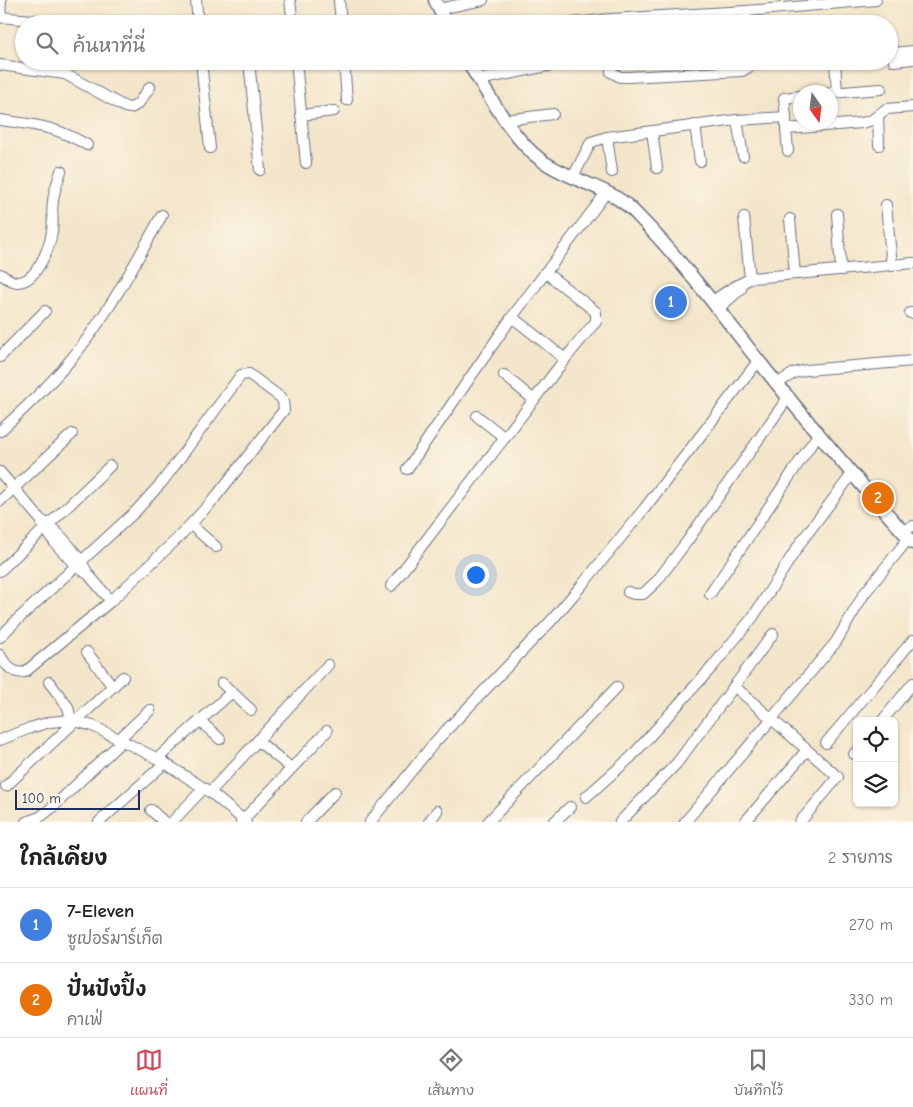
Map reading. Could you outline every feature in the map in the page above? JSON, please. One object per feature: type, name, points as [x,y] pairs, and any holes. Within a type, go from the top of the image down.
[{"type":"street","points":[[1,0],[0,17],[15,18]]},
{"type":"street","points":[[196,0],[197,15]]},
{"type":"street","points":[[290,0],[291,15]]},
{"type":"street","points":[[339,0],[340,15]]},
{"type":"street","points":[[437,5],[483,0]]},
{"type":"street","points":[[692,15],[876,0]]},
{"type":"street","points":[[746,11],[746,15]]},
{"type":"street","points":[[898,53],[913,51]]},
{"type":"street","points":[[898,61],[913,60]]},
{"type":"street","points":[[0,66],[15,68]]},
{"type":"street","points":[[32,70],[65,74],[131,108],[138,104],[150,88]]},
{"type":"street","points":[[203,70],[210,148]]},
{"type":"street","points":[[250,70],[260,170]]},
{"type":"street","points":[[297,70],[306,163]]},
{"type":"street","points":[[345,70],[348,100]]},
{"type":"street","points":[[473,70],[505,120],[525,145],[539,158],[551,167],[606,193],[628,206],[634,212],[716,305],[758,360],[852,474],[909,535],[864,594],[836,642],[685,822]]},
{"type":"street","points":[[480,80],[528,70]]},
{"type":"street","points":[[612,70],[615,75],[628,77],[744,70]]},
{"type":"street","points":[[834,70],[834,85]]},
{"type":"street","points":[[838,93],[881,89]]},
{"type":"street","points":[[788,151],[784,98],[793,97]]},
{"type":"street","points":[[786,129],[862,123],[872,120],[886,109],[913,107]]},
{"type":"street","points":[[301,115],[334,112]]},
{"type":"street","points":[[505,120],[554,114]]},
{"type":"street","points":[[878,116],[879,145]]},
{"type":"street","points":[[574,177],[592,142],[606,137],[737,120],[786,117]]},
{"type":"street","points":[[0,120],[48,127],[67,133],[87,145]]},
{"type":"street","points":[[737,120],[743,156]]},
{"type":"street","points":[[695,126],[700,161]]},
{"type":"street","points":[[652,131],[657,168]]},
{"type":"street","points":[[606,137],[612,172]]},
{"type":"street","points":[[2,278],[16,282],[23,281],[32,276],[39,267],[48,248],[52,232],[52,204],[61,171]]},
{"type":"street","points":[[407,469],[512,317],[606,193]]},
{"type":"street","points":[[886,205],[892,266]]},
{"type":"street","points":[[837,214],[841,270]]},
{"type":"street","points":[[0,431],[61,372],[84,343],[130,272],[162,215]]},
{"type":"street","points":[[744,217],[746,281]]},
{"type":"street","points":[[790,219],[795,274]]},
{"type":"street","points":[[716,305],[736,284],[746,281],[795,274],[913,263]]},
{"type":"street","points":[[391,586],[565,359],[596,322],[596,312],[545,272]]},
{"type":"street","points":[[0,357],[45,310]]},
{"type":"street","points":[[512,317],[565,359]]},
{"type":"street","points":[[370,822],[435,742],[551,621],[582,585],[758,360]]},
{"type":"street","points":[[778,383],[794,372],[806,370],[913,361]]},
{"type":"street","points":[[0,637],[16,620],[136,511],[164,481],[241,375],[248,374],[280,397],[283,401],[284,410],[214,499],[191,525],[112,601],[25,672],[18,673],[14,671],[1,659]]},
{"type":"street","points":[[504,375],[534,400]]},
{"type":"street","points":[[628,592],[643,594],[657,581],[718,499],[789,396]]},
{"type":"street","points":[[477,416],[505,438]]},
{"type":"street","points":[[710,594],[818,433]]},
{"type":"street","points":[[0,500],[72,434]]},
{"type":"street","points":[[0,571],[44,524],[110,466]]},
{"type":"street","points":[[0,472],[112,601]]},
{"type":"street","points":[[586,797],[631,757],[713,666],[753,617],[801,542],[852,474]]},
{"type":"street","points":[[191,525],[216,547]]},
{"type":"street","points":[[620,822],[677,763],[773,634]]},
{"type":"street","points":[[826,743],[913,640]]},
{"type":"street","points":[[87,652],[113,687]]},
{"type":"street","points":[[172,822],[258,741],[328,665]]},
{"type":"street","points":[[6,786],[73,721],[124,677]]},
{"type":"street","points":[[49,682],[68,707],[73,721]]},
{"type":"street","points":[[222,683],[251,710]]},
{"type":"street","points":[[885,717],[913,683]]},
{"type":"street","points":[[734,686],[838,777],[800,822]]},
{"type":"street","points":[[488,822],[617,687]]},
{"type":"street","points":[[99,822],[200,721],[232,692]]},
{"type":"street","points":[[26,822],[40,816],[53,807],[150,710]]},
{"type":"street","points":[[0,740],[50,722],[73,721],[93,726],[162,761],[207,790],[243,821],[327,731]]},
{"type":"street","points":[[200,721],[220,739]]},
{"type":"street","points":[[258,741],[291,768]]},
{"type":"street","points":[[745,822],[807,750]]},
{"type":"street","points":[[306,822],[335,792]]},
{"type":"street","points":[[554,822],[570,807]]},
{"type":"street","points":[[151,810],[164,822]]},
{"type":"street","points":[[429,822],[437,811]]},
{"type":"place","name":"7-Eleven","points":[[671,302]]},
{"type":"place","name":"ปั่นปังปิ้ง","points":[[878,498]]}]
